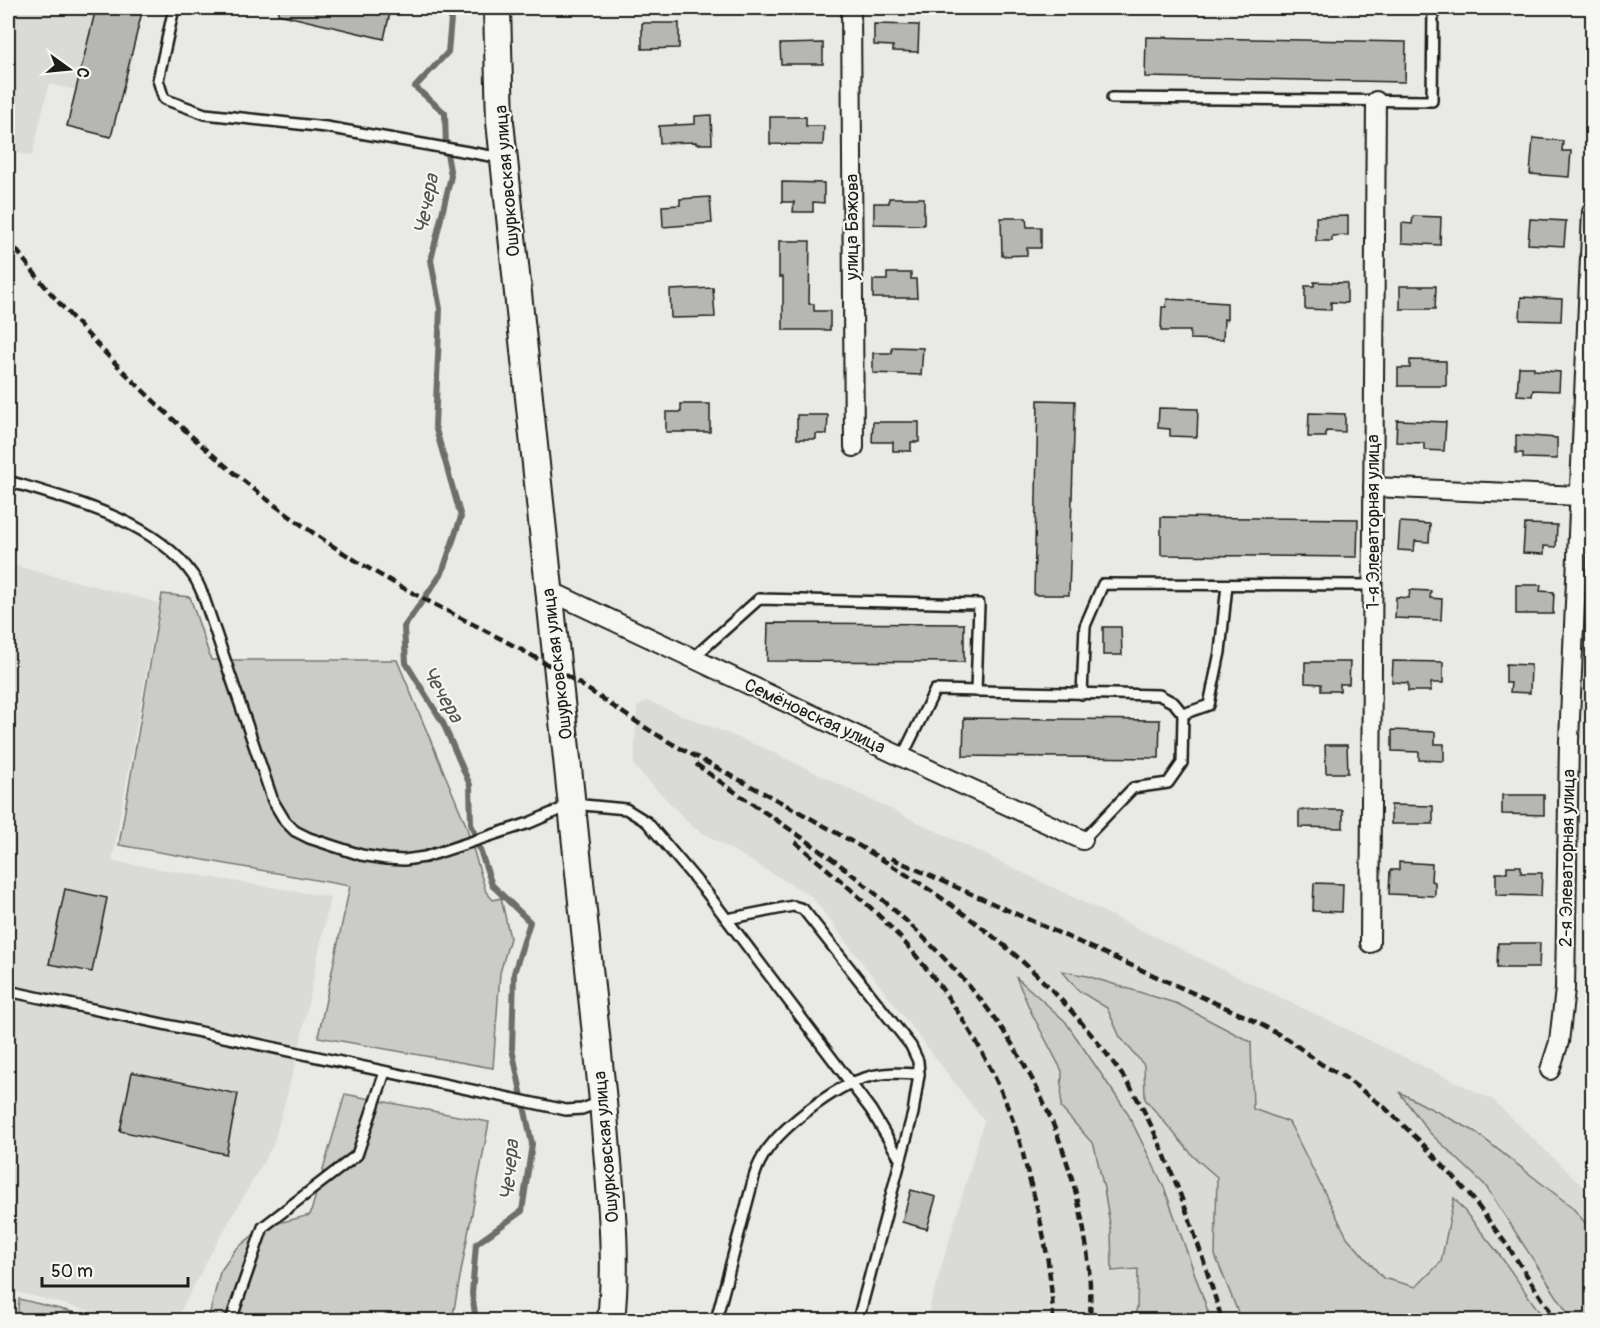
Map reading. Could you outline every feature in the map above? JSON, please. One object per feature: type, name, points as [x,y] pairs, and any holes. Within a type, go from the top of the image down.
[{"type":"street","name":"Ошурковская улица","points":[[497,8],[500,122],[603,1101],[615,1288],[611,1320]]},
{"type":"street","name":"улица Бажова","points":[[851,8],[854,447]]},
{"type":"street","name":"1-я Элеваторная улица","points":[[1370,943],[1376,101]]},
{"type":"street","name":"2-я Элеваторная улица","points":[[1550,1070],[1559,1042],[1564,1013],[1569,741],[1593,212]]},
{"type":"street","points":[[1373,487],[1579,496]]},
{"type":"street","name":"Семёновская улица","points":[[548,590],[1083,840]]},
{"type":"lane","points":[[174,8],[158,80],[164,99],[205,114],[326,127],[504,158]]},
{"type":"lane","points":[[1112,98],[1432,101],[1433,8]]},
{"type":"lane","points":[[8,481],[91,507],[128,523],[160,543],[193,575],[203,595],[273,801],[285,821],[295,831],[326,845],[361,855],[404,860],[425,857],[518,826],[573,804],[616,807],[637,814],[647,822],[727,919],[871,1110],[900,1159]]},
{"type":"lane","points":[[1082,694],[1085,626],[1103,584],[1373,585]]},
{"type":"lane","points":[[1183,714],[1209,705],[1220,652],[1227,585]]},
{"type":"lane","points":[[693,658],[759,598],[980,604],[976,691]]},
{"type":"lane","points":[[902,757],[935,690],[1159,695],[1174,703],[1183,714],[1182,763],[1168,783],[1133,788],[1083,840]]},
{"type":"lane","points":[[727,919],[793,906],[803,909],[911,1046],[918,1061],[919,1074],[913,1113],[858,1320]]},
{"type":"lane","points":[[8,991],[566,1110],[582,1109],[603,1101]]},
{"type":"lane","points":[[231,1320],[263,1227],[357,1155],[385,1072]]},
{"type":"lane","points":[[716,1320],[754,1177],[761,1159],[778,1137],[809,1110],[850,1083],[870,1076],[894,1073],[919,1074]]},
{"type":"shaded area","points":[[8,8],[143,8],[111,137],[67,126],[76,90],[49,84],[32,156],[8,151]]},
{"type":"shaded area","points":[[8,564],[159,603],[112,861],[330,897],[298,1054],[273,1145],[176,1320],[125,1320],[14,1291],[11,1320],[8,1320]]},
{"type":"shaded area","points":[[162,594],[190,597],[211,660],[397,660],[466,825],[486,892],[493,900],[501,898],[510,938],[500,973],[493,1068],[318,1037],[350,886],[119,845]]},
{"type":"shaded area","points":[[647,701],[766,749],[1493,1100],[1592,1195],[1592,1320],[926,1320],[984,1121],[811,896],[693,827],[634,766],[637,707]]},
{"type":"shaded area","points":[[1062,971],[1087,976],[1178,1004],[1251,1042],[1253,1109],[1289,1122],[1347,1237],[1383,1278],[1416,1287],[1441,1262],[1454,1198],[1499,1254],[1545,1320],[1239,1320],[1215,1255],[1217,1177],[1194,1157],[1145,1099],[1144,1065],[1120,1037],[1107,1008],[1079,991]]},
{"type":"shaded area","points":[[1016,977],[1065,1021],[1127,1112],[1164,1187],[1211,1320],[1134,1320],[1137,1307],[1138,1269],[1112,1271],[1111,1230],[1094,1145],[1061,1108],[1062,1071],[1031,1012]]},
{"type":"shaded area","points":[[1399,1092],[1474,1131],[1572,1207],[1592,1231],[1592,1320],[1572,1320],[1485,1185],[1429,1132]]},
{"type":"shaded area","points":[[345,1094],[489,1122],[452,1320],[208,1320],[220,1272],[235,1250],[263,1227],[310,1215]]},
{"type":"shaded area","points":[[19,1299],[105,1320],[17,1320]]},
{"type":"building","points":[[96,8],[143,8],[111,137],[67,126]]},
{"type":"building","points":[[278,8],[391,8],[384,39],[278,14]]},
{"type":"building","points":[[642,23],[679,23],[679,48],[642,49]]},
{"type":"building","points":[[874,24],[919,25],[918,52],[893,51],[893,46],[874,45]]},
{"type":"building","points":[[1146,37],[1406,42],[1405,82],[1145,77]]},
{"type":"building","points":[[823,43],[823,64],[781,64],[780,44]]},
{"type":"building","points":[[711,115],[712,144],[660,143],[659,126],[695,124],[695,116]]},
{"type":"building","points":[[770,117],[806,117],[806,126],[824,126],[823,145],[770,144]]},
{"type":"building","points":[[1533,138],[1563,141],[1562,151],[1571,151],[1569,177],[1530,174]]},
{"type":"building","points":[[782,182],[824,183],[824,203],[813,202],[813,212],[793,212],[794,202],[782,202]]},
{"type":"building","points":[[710,197],[712,223],[663,227],[662,206],[680,205],[680,199]]},
{"type":"building","points":[[889,198],[924,198],[924,225],[874,224],[874,203],[889,203]]},
{"type":"building","points":[[1348,216],[1348,235],[1332,236],[1332,241],[1316,241],[1316,217]]},
{"type":"building","points":[[1413,216],[1441,217],[1440,245],[1402,243],[1402,223],[1412,224]]},
{"type":"building","points":[[1001,218],[1026,218],[1027,227],[1041,227],[1041,248],[1027,248],[1027,255],[1002,256]]},
{"type":"building","points":[[1530,219],[1566,221],[1564,246],[1528,244]]},
{"type":"building","points":[[779,241],[810,241],[809,304],[814,304],[814,311],[830,311],[830,330],[783,330],[783,277],[779,277]]},
{"type":"building","points":[[887,273],[911,273],[911,279],[916,279],[917,298],[873,298],[873,280],[887,280]]},
{"type":"building","points":[[1314,282],[1347,283],[1347,303],[1331,302],[1331,310],[1305,309],[1305,286],[1314,286]]},
{"type":"building","points":[[1400,286],[1436,286],[1435,309],[1400,309]]},
{"type":"building","points":[[713,288],[715,317],[671,318],[670,290]]},
{"type":"building","points":[[1521,297],[1562,299],[1561,321],[1520,320]]},
{"type":"building","points":[[1167,299],[1227,303],[1227,320],[1224,319],[1223,340],[1190,339],[1190,331],[1161,331],[1162,307],[1166,307]]},
{"type":"building","points":[[892,347],[923,348],[921,375],[873,373],[873,353],[892,353]]},
{"type":"building","points":[[1410,360],[1446,361],[1446,386],[1398,386],[1398,368],[1410,368]]},
{"type":"building","points":[[1519,367],[1534,367],[1534,370],[1560,372],[1559,391],[1533,390],[1532,396],[1517,395]]},
{"type":"building","points":[[1038,400],[1075,401],[1069,595],[1034,595]]},
{"type":"building","points":[[681,404],[710,404],[710,432],[666,432],[666,412],[681,412]]},
{"type":"building","points":[[1159,408],[1198,409],[1197,437],[1170,436],[1170,429],[1158,428]]},
{"type":"building","points":[[1309,413],[1345,414],[1345,432],[1326,431],[1326,437],[1308,437]]},
{"type":"building","points":[[797,415],[828,415],[827,434],[816,434],[816,439],[797,439]]},
{"type":"building","points":[[1397,420],[1446,422],[1444,451],[1424,450],[1424,443],[1396,442]]},
{"type":"building","points":[[873,422],[919,422],[919,442],[911,442],[911,451],[893,451],[893,442],[872,442]]},
{"type":"building","points":[[1516,435],[1557,438],[1557,459],[1523,458],[1523,453],[1516,453]]},
{"type":"building","points":[[1161,517],[1358,519],[1357,557],[1161,555]]},
{"type":"building","points":[[1400,522],[1430,524],[1429,542],[1415,541],[1414,551],[1398,550]]},
{"type":"building","points":[[1525,524],[1557,525],[1556,547],[1544,546],[1544,554],[1523,553]]},
{"type":"building","points":[[1516,585],[1541,585],[1540,591],[1554,592],[1553,614],[1516,614]]},
{"type":"building","points":[[1410,590],[1431,591],[1430,598],[1442,599],[1441,620],[1395,618],[1396,597],[1409,598]]},
{"type":"building","points":[[768,623],[964,624],[964,662],[767,661]]},
{"type":"building","points":[[1103,627],[1121,627],[1122,655],[1103,655]]},
{"type":"building","points":[[1393,661],[1443,662],[1443,683],[1431,683],[1431,691],[1408,691],[1408,683],[1392,682]]},
{"type":"building","points":[[1305,662],[1350,662],[1349,684],[1340,684],[1340,691],[1321,691],[1321,684],[1305,683]]},
{"type":"building","points":[[1506,664],[1531,665],[1530,693],[1510,692],[1511,683],[1506,683]]},
{"type":"building","points":[[964,718],[1160,720],[1159,758],[963,756]]},
{"type":"building","points":[[1392,730],[1435,732],[1435,744],[1444,744],[1444,761],[1419,760],[1419,752],[1392,751]]},
{"type":"building","points":[[1325,745],[1347,745],[1348,773],[1326,773]]},
{"type":"building","points":[[1502,795],[1544,795],[1544,815],[1502,814]]},
{"type":"building","points":[[1391,805],[1433,806],[1433,824],[1391,824]]},
{"type":"building","points":[[1299,810],[1343,810],[1343,828],[1299,827]]},
{"type":"building","points":[[1399,862],[1432,864],[1431,881],[1435,882],[1435,896],[1389,894],[1390,870],[1399,870]]},
{"type":"building","points":[[1507,866],[1521,866],[1521,873],[1542,873],[1541,896],[1496,895],[1496,873],[1507,873]]},
{"type":"building","points":[[1314,883],[1343,884],[1342,912],[1313,911]]},
{"type":"building","points":[[65,889],[107,898],[92,972],[49,964]]},
{"type":"building","points":[[1498,943],[1540,943],[1539,968],[1497,968]]},
{"type":"building","points":[[132,1072],[238,1094],[226,1154],[120,1131]]},
{"type":"building","points":[[911,1190],[936,1197],[927,1229],[902,1222]]},
{"type":"waterway","name":"Чечера","points":[[452,8],[448,52],[415,87],[445,113],[446,148],[451,176],[431,260],[440,309],[435,426],[461,517],[442,573],[404,627],[406,663],[443,723],[470,785],[471,824],[492,885],[530,922],[514,973],[512,1049],[532,1144],[522,1211],[476,1244],[472,1294],[476,1320]]},
{"type":"railway","points":[[8,238],[66,310],[129,377],[208,451],[290,517],[375,572],[532,655],[662,738],[848,839],[930,890],[969,918],[1024,963],[1085,1027],[1112,1061],[1136,1097],[1156,1135],[1180,1195],[1222,1320]]},
{"type":"railway","points":[[696,764],[848,871],[920,934],[984,1004],[1030,1074],[1064,1153],[1085,1237],[1090,1279],[1090,1320]]},
{"type":"railway","points":[[795,842],[859,897],[903,941],[932,975],[984,1056],[995,1077],[1020,1142],[1049,1266],[1053,1320]]},
{"type":"railway","points":[[891,858],[1249,1018],[1289,1040],[1321,1064],[1344,1077],[1384,1107],[1421,1142],[1470,1195],[1509,1248],[1556,1320]]}]
